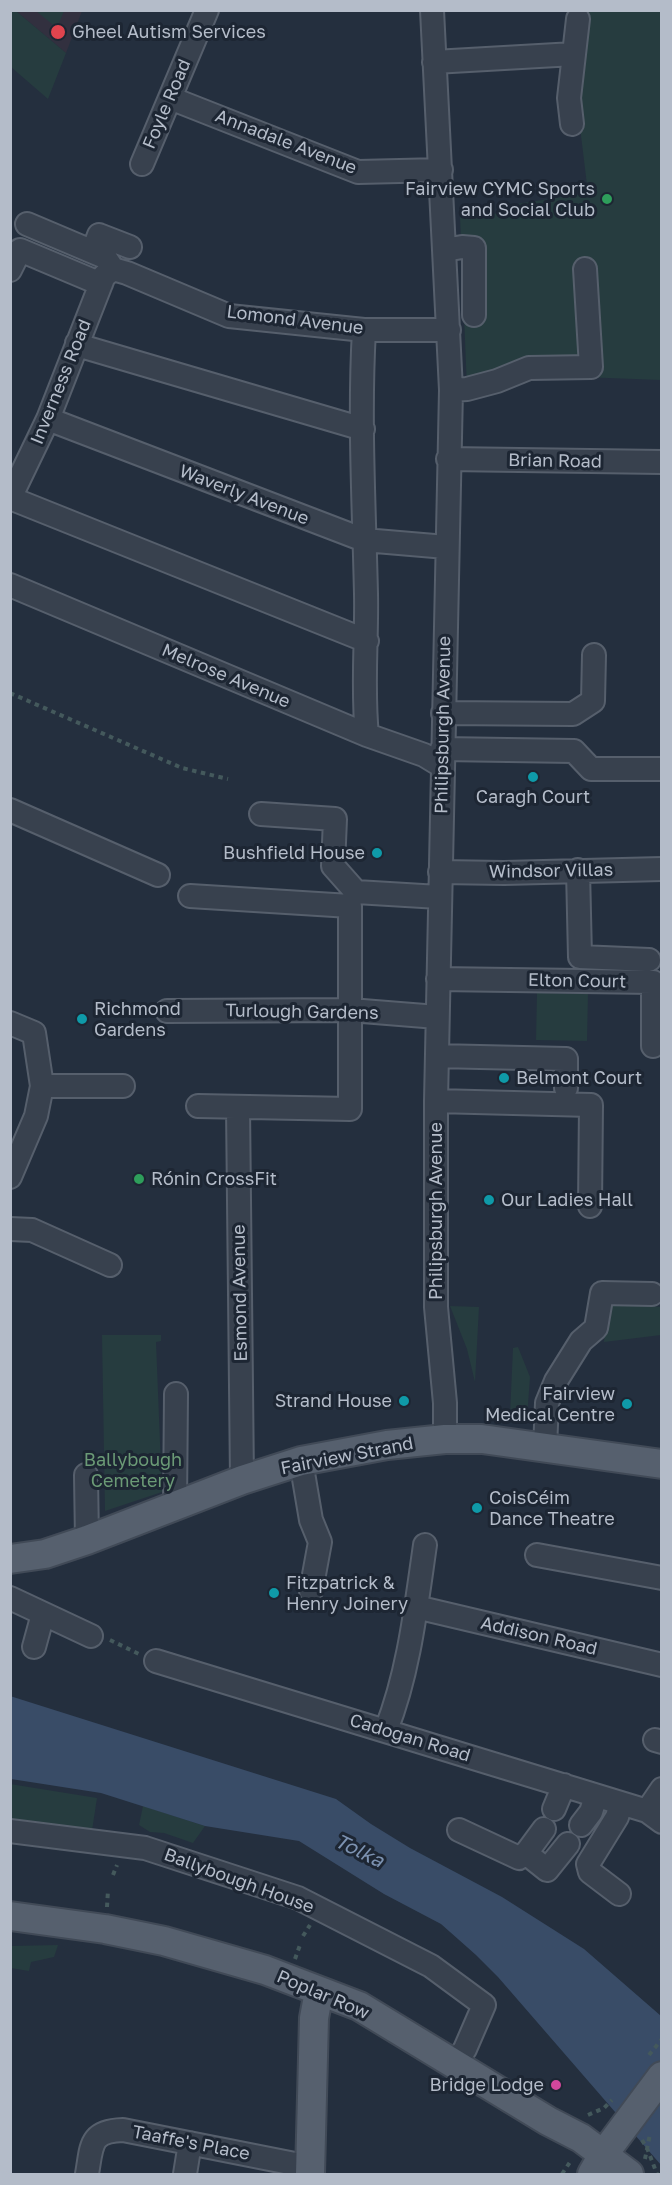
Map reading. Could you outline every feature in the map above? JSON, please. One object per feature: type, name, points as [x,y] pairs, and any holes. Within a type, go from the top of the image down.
[{"type":"main road","name":"Fairview Strand","points":[[10,1559],[45,1554],[87,1540],[242,1480],[302,1461],[387,1445],[445,1439],[482,1439],[662,1464]]},
{"type":"main road","name":"Poplar Row","points":[[10,1916],[105,1929],[164,1941],[265,1970],[359,2006],[548,2121],[581,2138],[598,2165],[637,2166]]},
{"type":"main road","points":[[310,2171],[314,2018],[319,1992]]},
{"type":"main road","points":[[598,2165],[619,2112],[662,2076]]},
{"type":"street","name":"Foyle Road","points":[[142,164],[207,10]]},
{"type":"street","name":"Philipsburgh Avenue","points":[[432,10],[451,390],[436,1056],[444,1270],[436,1307],[445,1403],[445,1439]]},
{"type":"street","points":[[572,124],[569,98],[578,19]]},
{"type":"street","points":[[434,62],[574,54]]},
{"type":"street","name":"Annadale Avenue","points":[[170,98],[358,172],[441,170]]},
{"type":"street","points":[[27,224],[105,257],[107,276]]},
{"type":"street","points":[[93,251],[99,235],[130,247]]},
{"type":"street","points":[[445,250],[462,247],[474,248],[474,315]]},
{"type":"street","name":"Lomond Avenue","points":[[10,270],[20,250],[107,276],[127,273],[229,316],[364,330],[449,330]]},
{"type":"street","points":[[451,390],[467,389],[497,381],[529,368],[591,367],[585,269]]},
{"type":"street","name":"Inverness Road","points":[[10,498],[48,419],[77,343],[107,276]]},
{"type":"street","points":[[364,330],[364,540],[367,641],[365,718],[367,735]]},
{"type":"street","points":[[77,343],[363,429]]},
{"type":"street","name":"Waverly Avenue","points":[[48,419],[364,540],[446,547]]},
{"type":"street","name":"Brian Road","points":[[448,459],[662,462]]},
{"type":"street","points":[[10,498],[367,641]]},
{"type":"street","name":"Melrose Avenue","points":[[10,585],[367,735],[424,755],[442,758]]},
{"type":"street","points":[[443,713],[573,714],[593,701],[594,656]]},
{"type":"street","points":[[442,758],[574,751],[591,768],[662,769]]},
{"type":"street","points":[[10,810],[158,875]]},
{"type":"street","points":[[261,814],[335,819],[333,866],[356,892],[439,897]]},
{"type":"street","name":"Windsor Villas","points":[[440,872],[504,873],[662,869]]},
{"type":"street","points":[[578,870],[580,957],[649,960]]},
{"type":"street","points":[[190,896],[350,906],[350,1109],[198,1106]]},
{"type":"street","name":"Elton Court","points":[[438,980],[653,982],[653,1046]]},
{"type":"street","name":"Turlough Gardens","points":[[167,1011],[350,1010],[437,1017]]},
{"type":"street","points":[[10,1023],[34,1033],[42,1086],[36,1116],[10,1178]]},
{"type":"street","points":[[436,1056],[566,1059],[566,1088]]},
{"type":"street","points":[[42,1086],[123,1086]]},
{"type":"street","points":[[436,1101],[591,1105],[590,1206]]},
{"type":"street","name":"Esmond Avenue","points":[[238,1107],[242,1480]]},
{"type":"street","points":[[10,1229],[32,1230],[110,1265]]},
{"type":"street","points":[[545,1447],[547,1403],[556,1381],[581,1341],[596,1328],[602,1293],[652,1294]]},
{"type":"street","points":[[175,1506],[176,1394]]},
{"type":"street","points":[[302,1461],[311,1520],[320,1542],[310,1591]]},
{"type":"street","points":[[86,1475],[87,1540]]},
{"type":"street","points":[[386,1730],[394,1709],[416,1607],[424,1545]]},
{"type":"street","points":[[537,1556],[662,1578]]},
{"type":"street","points":[[10,1598],[91,1636]]},
{"type":"street","name":"Addison Road","points":[[416,1607],[662,1665]]},
{"type":"street","points":[[34,1647],[43,1614]]},
{"type":"street","name":"Cadogan Road","points":[[156,1661],[564,1785],[654,1816]]},
{"type":"street","points":[[554,1809],[564,1785]]},
{"type":"street","points":[[654,1816],[662,1789]]},
{"type":"street","points":[[581,1825],[591,1812],[596,1796]]},
{"type":"street","points":[[619,1894],[590,1872],[588,1864],[617,1817],[621,1804]]},
{"type":"street","points":[[459,1830],[519,1858],[527,1852],[544,1830]]},
{"type":"street","name":"Ballybough House","points":[[10,1831],[145,1848],[298,1899],[431,1966],[484,2005],[465,2049],[455,2064]]},
{"type":"street","points":[[532,1858],[547,1870],[568,1844]]},
{"type":"street","name":"Taaffe's Place","points":[[87,2175],[93,2143],[98,2135],[107,2130],[123,2130],[190,2143],[310,2171]]},
{"type":"street","points":[[185,2175],[190,2143]]},
{"type":"path","points":[[10,693],[182,768],[228,779]]},
{"type":"path","points":[[595,2114],[619,2112]]},
{"type":"path","points":[[637,2166],[647,2148]]},
{"type":"shaded area","name":"Gheel Autism Services","points":[[16,11],[82,11],[66,53]]},
{"type":"green space","points":[[11,10],[16,11],[66,53],[48,99],[11,67]]},
{"type":"green space","points":[[36,11],[64,11],[57,28]]},
{"type":"green space","name":"Fairview CYMC Sports and Social Club","points":[[586,11],[661,11],[661,380],[529,375],[467,389],[460,216],[501,213],[516,204],[588,193],[578,111],[578,88]]},
{"type":"green space","points":[[537,993],[588,994],[587,1041],[536,1040]]},
{"type":"green space","points":[[609,1298],[630,1304],[661,1307],[661,1335],[604,1342]]},
{"type":"green space","points":[[450,1306],[479,1307],[475,1382],[467,1349]]},
{"type":"green space","name":"Ballybough Cemetery","points":[[102,1335],[161,1335],[161,1341],[156,1342],[162,1492],[105,1511]]},
{"type":"green space","points":[[518,1347],[530,1377],[527,1418],[510,1415],[513,1348]]},
{"type":"green space","points":[[10,1784],[97,1798],[91,1837],[11,1824]]},
{"type":"green space","points":[[143,1806],[205,1826],[193,1843],[164,1833],[150,1832],[139,1825]]},
{"type":"green space","points":[[58,1945],[54,1957],[31,1962],[29,1971],[11,1968],[11,1946]]},
{"type":"water","name":"Tolka","points":[[10,1696],[336,1799],[410,1848],[502,1897],[584,1949],[661,2016],[661,2165],[498,1977],[441,1924],[384,1894],[299,1841],[205,1826],[101,1793],[11,1779]]},
{"type":"place","name":"Gheel Autism Services","points":[[58,32]]},
{"type":"place","name":"Fairview CYMC Sports and Social Club","points":[[607,199]]},
{"type":"place","name":"Caragh Court","points":[[533,777]]},
{"type":"place","name":"Bushfield House","points":[[377,853]]},
{"type":"place","name":"Richmond Gardens","points":[[82,1019]]},
{"type":"place","name":"Belmont Court","points":[[504,1078]]},
{"type":"place","name":"Rónin CrossFit","points":[[139,1179]]},
{"type":"place","name":"Our Ladies Hall","points":[[489,1200]]},
{"type":"place","name":"Strand House","points":[[404,1401]]},
{"type":"place","name":"Fairview Medical Centre","points":[[627,1404]]},
{"type":"place","name":"CoisCéim Dance Theatre","points":[[477,1508]]},
{"type":"place","name":"Fitzpatrick & Henry Joinery","points":[[274,1593]]},
{"type":"place","name":"Bridge Lodge","points":[[556,2085]]}]
